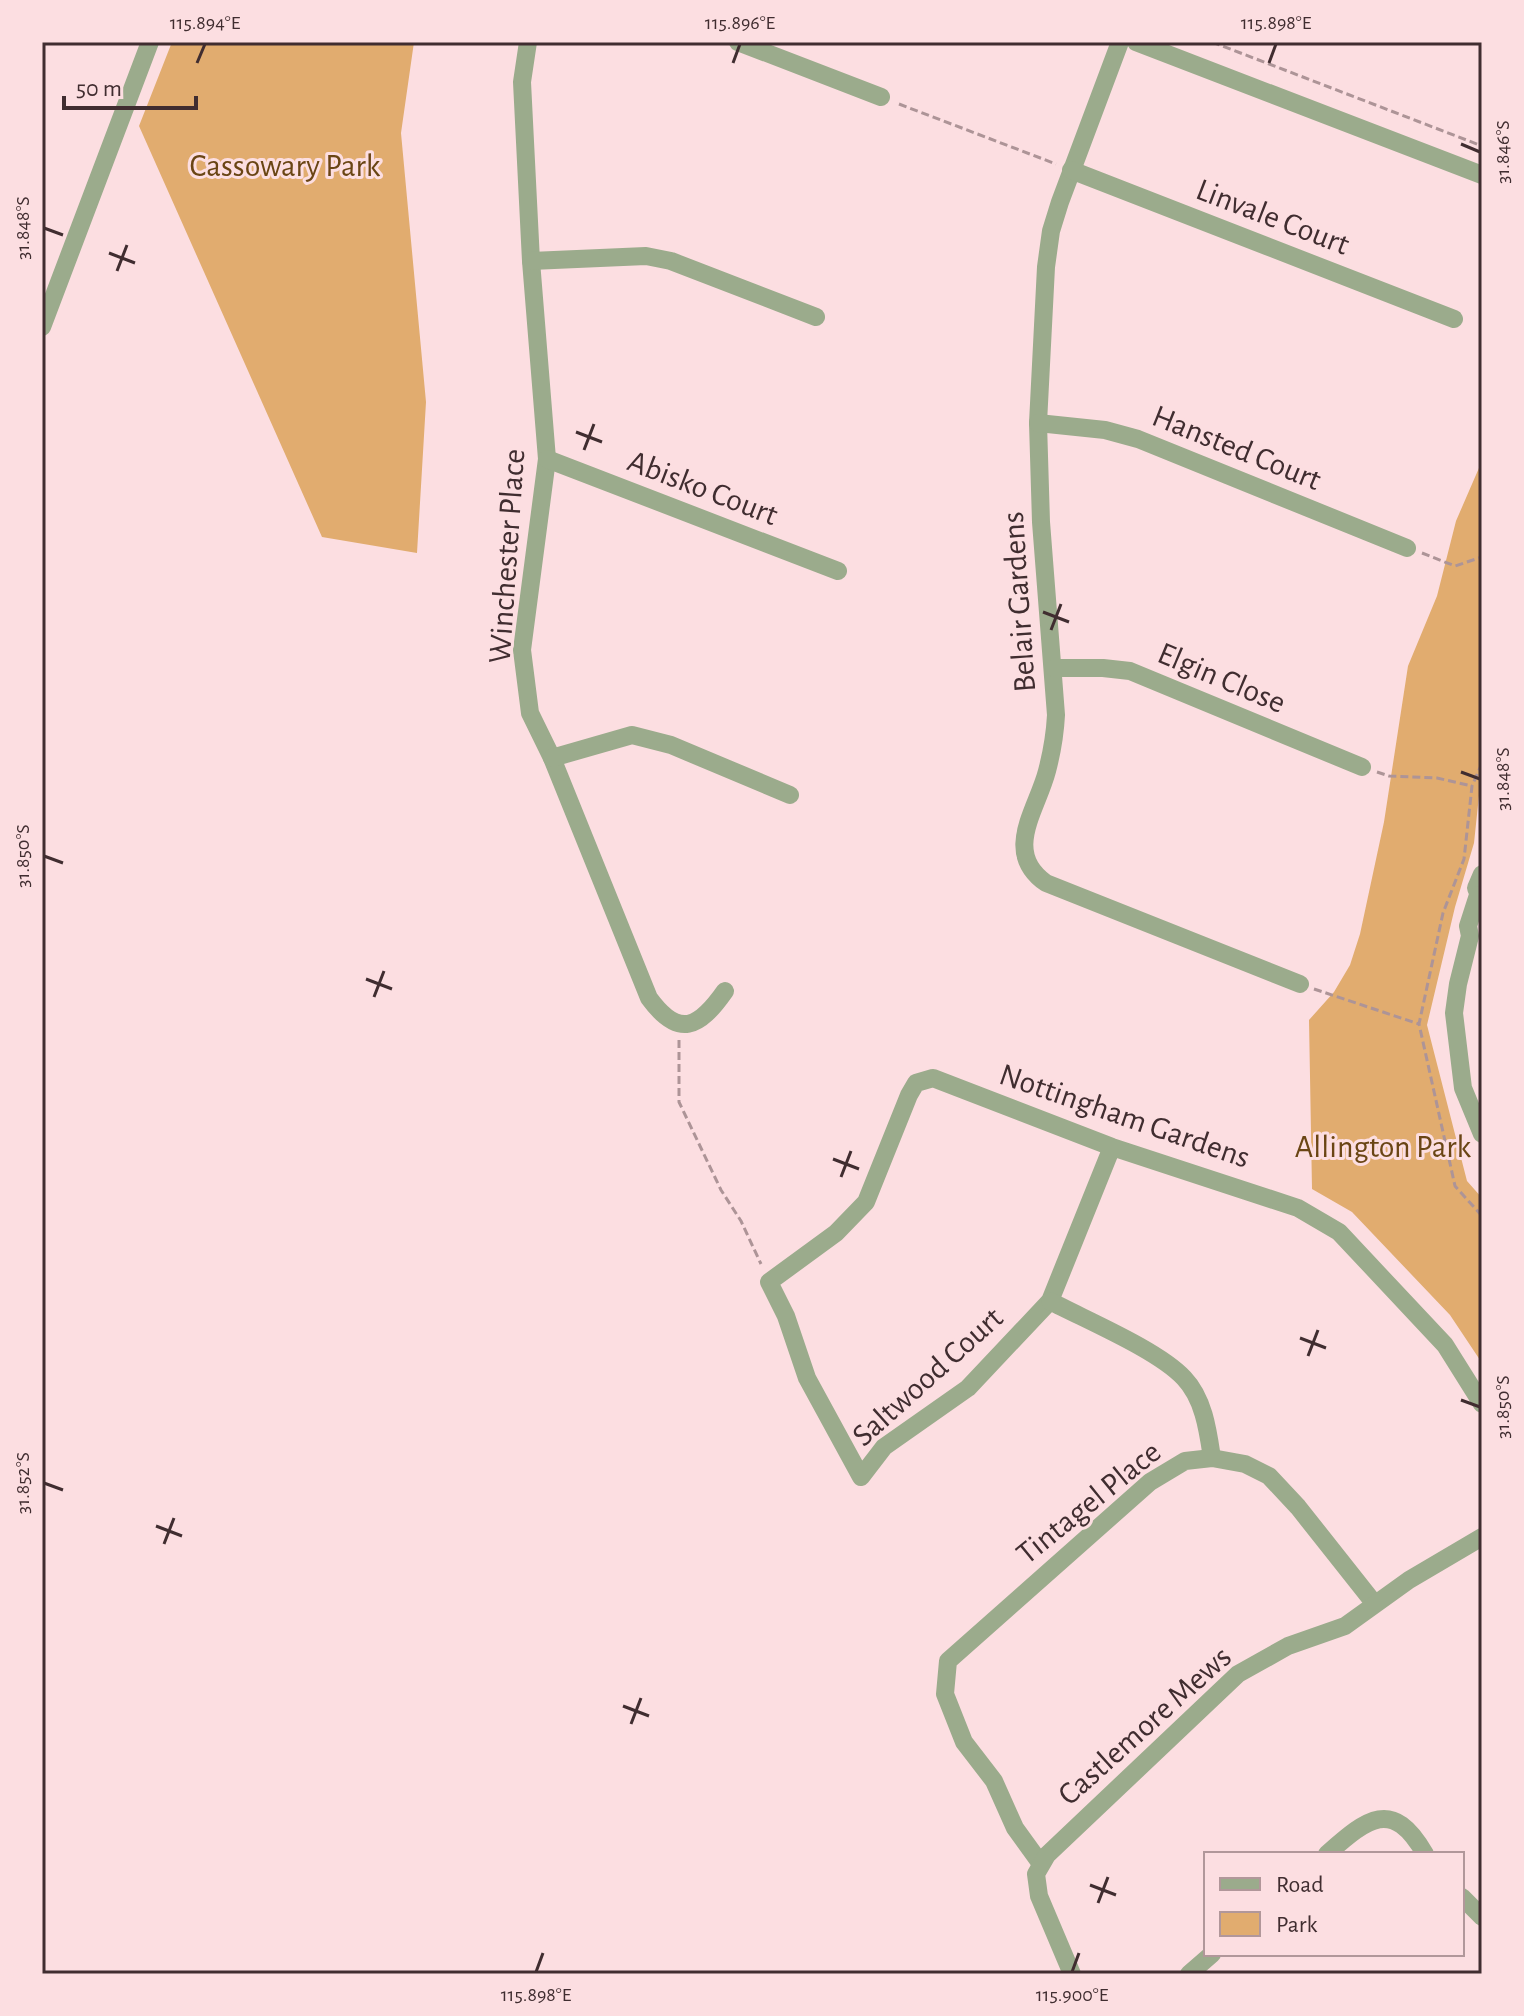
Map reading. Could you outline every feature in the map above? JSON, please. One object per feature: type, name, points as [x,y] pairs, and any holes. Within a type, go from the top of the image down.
[{"type":"street","points":[[44,317],[150,42]]},
{"type":"street","name":"Winchester Place","points":[[528,42],[522,82],[531,261],[547,459],[522,650],[530,713],[552,758],[649,998],[662,1016],[679,1024]]},
{"type":"street","points":[[738,42],[881,97]]},
{"type":"street","name":"Belair Gardens","points":[[1120,42],[1071,170],[1051,231],[1046,267],[1038,423],[1041,522],[1054,668],[1054,741],[1047,773],[1024,838],[1024,853],[1033,874],[1046,883],[1300,984]]},
{"type":"street","points":[[1136,42],[1482,175]]},
{"type":"street","name":"Linvale Court","points":[[1071,170],[1454,319]]},
{"type":"street","points":[[531,261],[646,256],[671,261],[816,317]]},
{"type":"street","name":"Hansted Court","points":[[1038,423],[1105,430],[1138,439],[1407,548]]},
{"type":"street","name":"Abisko Court","points":[[547,459],[838,571]]},
{"type":"street","name":"Elgin Close","points":[[1054,668],[1130,671],[1362,767]]},
{"type":"street","points":[[552,758],[632,735],[671,745],[790,795]]},
{"type":"street","points":[[1482,874],[1477,882],[1480,898],[1468,926],[1476,930],[1458,984],[1454,1013],[1463,1088],[1482,1134]]},
{"type":"street","points":[[679,1024],[696,1023],[709,1014],[725,991]]},
{"type":"street","name":"Nottingham Gardens","points":[[769,1282],[836,1233],[866,1202],[916,1083],[933,1078],[1112,1147],[1298,1208],[1339,1232],[1445,1345],[1482,1404]]},
{"type":"street","name":"Saltwood Court","points":[[769,1282],[786,1316],[807,1378],[861,1477],[884,1447],[968,1388],[1050,1301],[1112,1147]]},
{"type":"street","points":[[1050,1301],[1156,1357],[1185,1378],[1205,1413],[1212,1458]]},
{"type":"street","name":"Tintagel Place","points":[[1041,1864],[1015,1828],[994,1781],[964,1742],[945,1694],[948,1661],[1150,1482],[1185,1461],[1212,1458],[1245,1464],[1269,1476],[1298,1507],[1374,1603]]},
{"type":"street","name":"Castlemore Mews","points":[[1041,1864],[1238,1674],[1288,1646],[1345,1626],[1374,1603],[1482,1537]]},
{"type":"street","points":[[1329,1852],[1375,1818],[1392,1820],[1414,1835],[1424,1852]]},
{"type":"street","points":[[1041,1864],[1036,1874],[1039,1896],[1072,1974]]},
{"type":"street","points":[[1464,1899],[1482,1917]]},
{"type":"street","points":[[1189,1974],[1210,1956]]},
{"type":"path","points":[[1212,42],[1482,146]]},
{"type":"path","points":[[881,97],[1071,170]]},
{"type":"path","points":[[1407,548],[1455,566],[1482,557]]},
{"type":"path","points":[[1362,767],[1389,776],[1437,778],[1472,786]]},
{"type":"path","points":[[1300,984],[1419,1024]]},
{"type":"path","points":[[679,1024],[679,1102],[769,1282]]},
{"type":"green space","name":"Cassowary Park","points":[[172,42],[414,42],[401,133],[426,402],[417,553],[322,537],[139,126]]},
{"type":"green space","name":"Allington Park","points":[[1482,461],[1482,767],[1474,843],[1427,1025],[1467,1181],[1482,1198],[1482,1363],[1450,1315],[1352,1212],[1312,1189],[1309,1020],[1334,992],[1350,965],[1360,934],[1384,822],[1408,666],[1437,596],[1456,521]]}]
